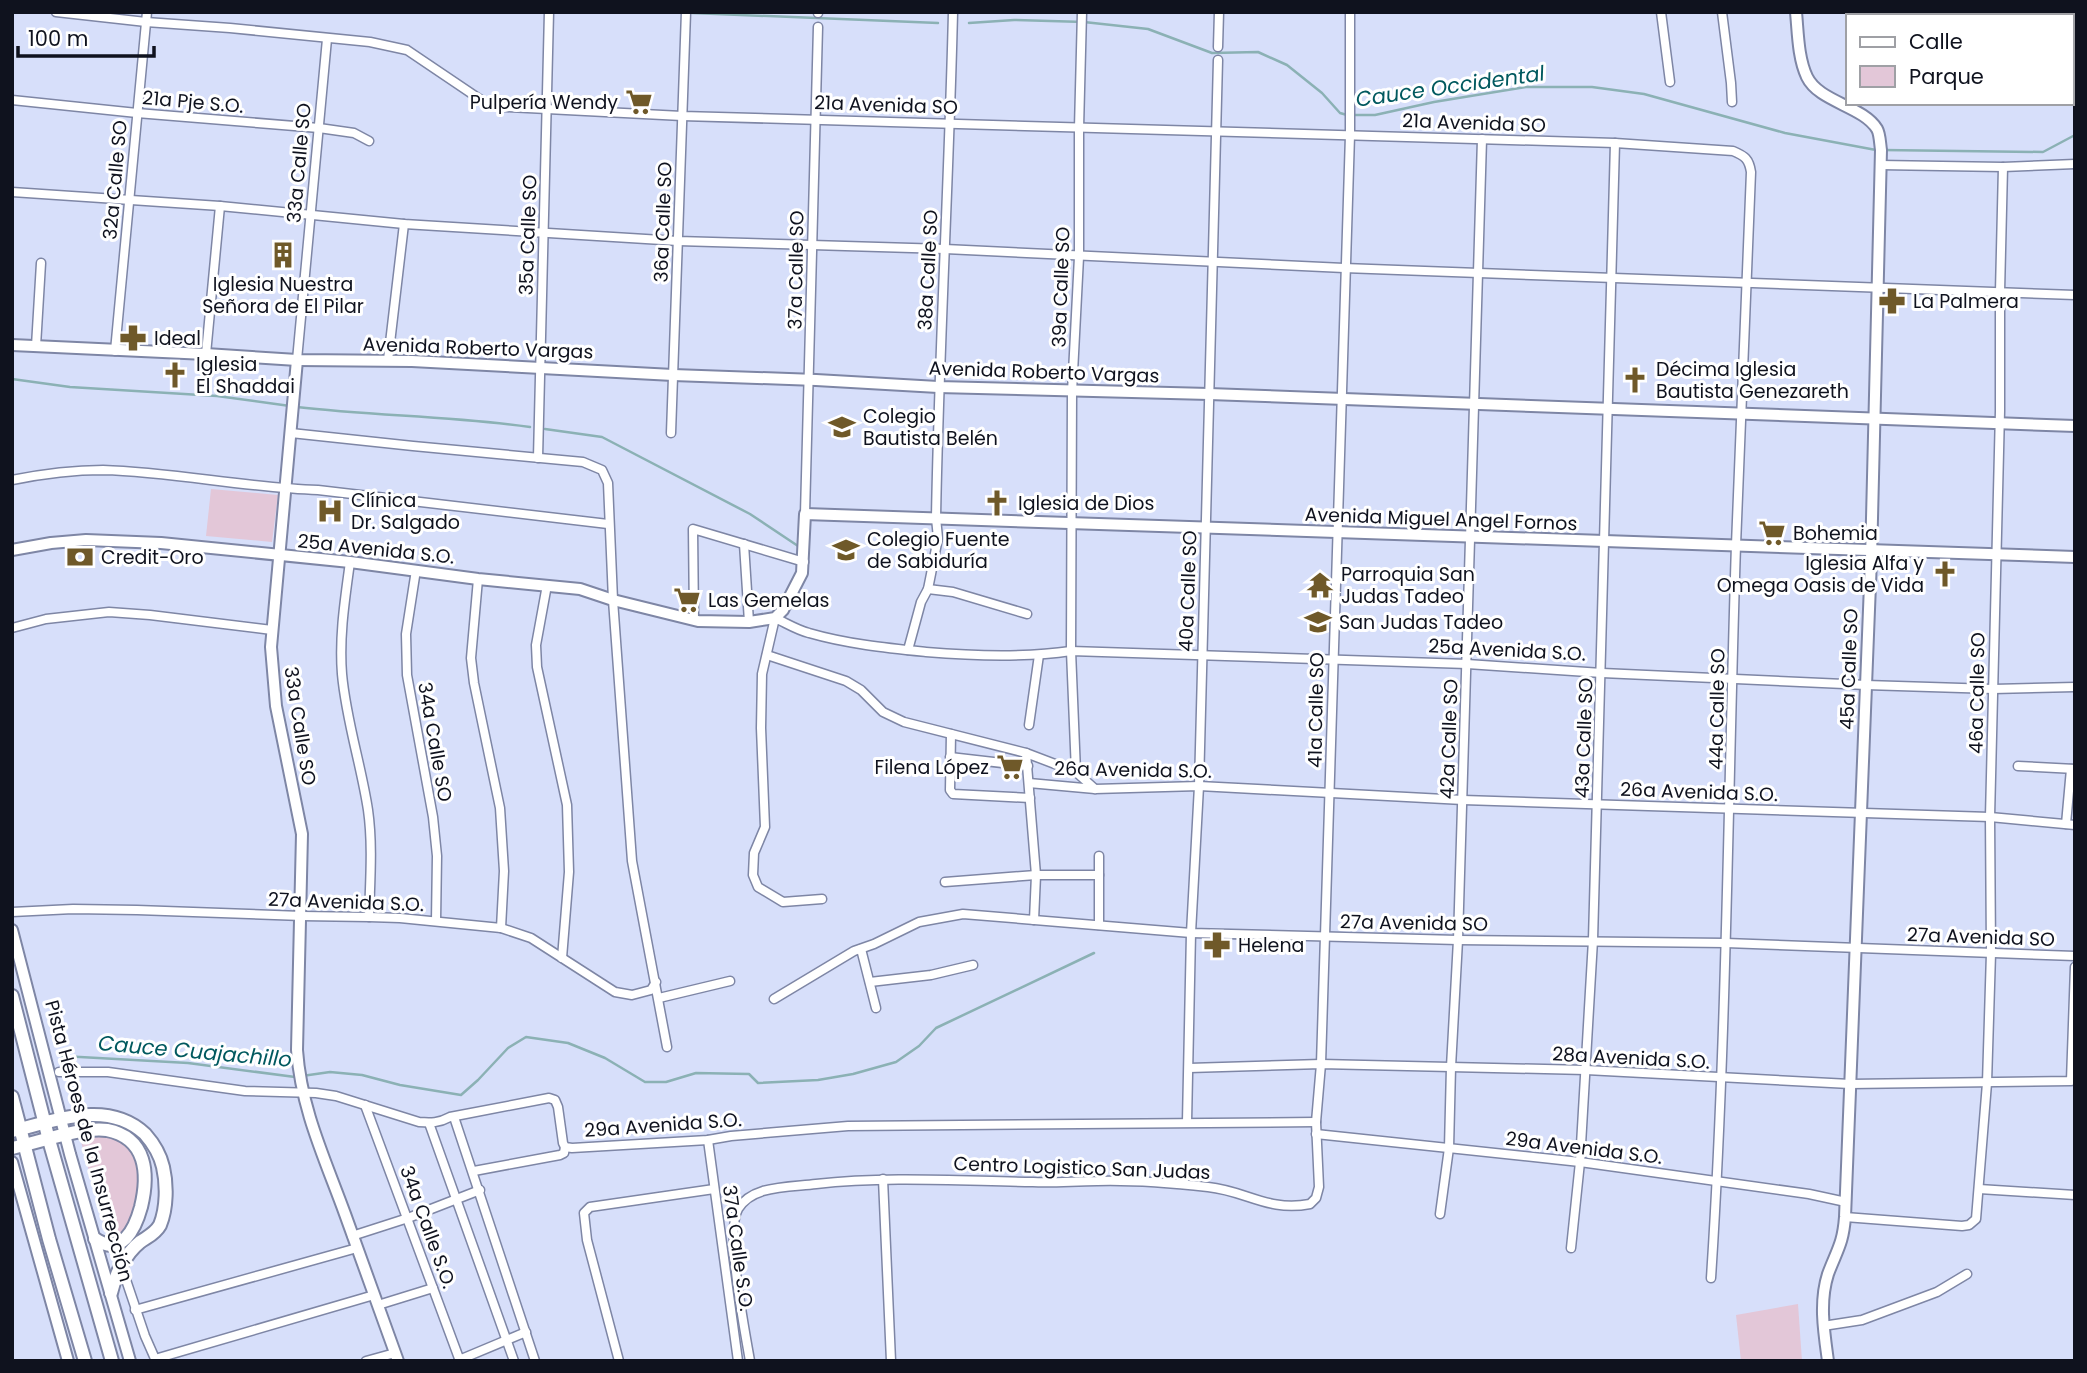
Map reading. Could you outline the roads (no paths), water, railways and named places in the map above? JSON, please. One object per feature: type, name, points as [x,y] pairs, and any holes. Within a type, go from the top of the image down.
[{"type":"main road","name":"Pista Héroes de la Insurrección","points":[[12,996],[47,1132],[112,1361]]},
{"type":"main road","points":[[12,1097],[17,1139],[83,1361]]},
{"type":"main road","points":[[17,1139],[64,1128],[89,1115],[119,1118],[136,1127],[150,1140],[160,1157],[165,1180],[164,1210],[161,1223],[155,1232],[128,1255]]},
{"type":"main road","points":[[64,1128],[109,1131],[124,1138],[137,1149],[144,1165],[146,1183],[139,1225],[111,1293]]},
{"type":"main road","points":[[139,1225],[155,1232]]},
{"type":"main road","points":[[95,1239],[107,1245],[124,1241],[139,1225]]},
{"type":"street","name":"21a Avenida SO","points":[[56,12],[370,42],[407,50],[487,104],[506,107],[682,116],[1615,143],[1733,151]]},
{"type":"street","name":"32a Calle SO","points":[[115,351],[147,12]]},
{"type":"street","name":"35a Calle SO","points":[[538,458],[549,12]]},
{"type":"street","name":"38a Calle SO","points":[[908,650],[921,602],[928,589],[938,538],[938,387],[953,12]]},
{"type":"street","name":"39a Calle SO","points":[[1076,772],[1071,651],[1072,392],[1079,257],[1082,12]]},
{"type":"street","points":[[1218,47],[1219,12]]},
{"type":"street","name":"41a Calle SO","points":[[1316,1198],[1319,1187],[1316,1122],[1321,1064],[1350,135],[1350,12]]},
{"type":"street","points":[[1661,12],[1670,82]]},
{"type":"street","points":[[1722,12],[1732,102]]},
{"type":"street","name":"45a Calle SO","points":[[1796,12],[1801,52],[1808,79],[1818,91],[1869,120],[1878,130],[1880,165],[1871,550],[1846,1202],[1844,1236],[1828,1275],[1824,1296],[1823,1326],[1828,1361]]},
{"type":"street","name":"36a Calle SO","points":[[671,433],[686,15]]},
{"type":"street","name":"37a Calle SO","points":[[805,514],[818,27]]},
{"type":"street","name":"33a Calle SO","points":[[327,39],[271,647],[275,706],[302,834],[297,1050],[302,1090],[318,1147],[397,1357]]},
{"type":"street","name":"40a Calle SO","points":[[1187,1122],[1191,933],[1199,786],[1218,60]]},
{"type":"street","name":"21a Pje S.O.","points":[[12,100],[319,128],[354,133],[369,141]]},
{"type":"street","name":"42a Calle SO","points":[[1440,1214],[1449,1148],[1458,940],[1482,139]]},
{"type":"street","name":"43a Calle SO","points":[[1571,1248],[1580,1162],[1593,940],[1615,143]]},
{"type":"street","name":"44a Calle SO","points":[[1711,1278],[1726,943],[1736,546],[1750,162],[1744,155],[1733,151]]},
{"type":"street","points":[[1880,165],[2003,167],[2075,164]]},
{"type":"street","name":"46a Calle SO","points":[[1845,1217],[1962,1226],[1974,1223],[1976,1219],[1987,1083],[1991,953],[1990,817],[2003,167]]},
{"type":"street","points":[[12,192],[220,206],[404,224],[678,241],[2075,295]]},
{"type":"street","points":[[206,354],[220,206]]},
{"type":"street","points":[[388,360],[404,224]]},
{"type":"street","points":[[36,346],[41,263]]},
{"type":"street","name":"Avenida Roberto Vargas","points":[[12,345],[297,360],[388,360],[673,375],[810,379],[938,387],[1608,407],[2075,426]]},
{"type":"street","points":[[291,433],[583,462],[602,470],[608,483],[608,524],[632,861],[667,1046]]},
{"type":"street","points":[[12,480],[45,473],[102,470],[318,490],[608,524]]},
{"type":"street","points":[[805,514],[802,573],[783,610],[775,618],[762,674],[765,827],[754,853],[753,875],[758,887],[783,902],[822,899]]},
{"type":"street","name":"Avenida Miguel Angel Fornos","points":[[805,514],[2075,557]]},
{"type":"street","points":[[694,620],[693,529],[804,562]]},
{"type":"street","name":"25a Avenida S.O.","points":[[12,550],[86,540],[161,543],[350,562],[580,589],[694,620],[749,622],[775,618],[806,633],[841,641],[966,655],[1039,655],[1071,651],[1466,664],[1866,685],[1993,689],[2075,687]]},
{"type":"street","points":[[744,544],[749,622]]},
{"type":"street","points":[[350,562],[342,640],[342,671],[345,705],[368,811],[369,917]]},
{"type":"street","name":"34a Calle SO","points":[[416,570],[407,634],[407,675],[433,817],[437,856],[436,921]]},
{"type":"street","points":[[478,579],[471,658],[500,808],[504,871],[501,928]]},
{"type":"street","points":[[547,585],[536,645],[537,667],[567,805],[569,872],[562,958]]},
{"type":"street","points":[[928,589],[953,592],[1027,614]]},
{"type":"street","points":[[12,628],[47,619],[109,612],[272,630]]},
{"type":"street","name":"26a Avenida S.O.","points":[[767,654],[846,681],[861,690],[883,712],[904,722],[1026,753],[1036,875],[1034,920]]},
{"type":"street","points":[[1029,725],[1039,655]]},
{"type":"street","points":[[951,734],[950,790],[953,794],[1030,798]]},
{"type":"street","points":[[1026,753],[1076,772],[1095,789]]},
{"type":"street","points":[[950,757],[1028,766]]},
{"type":"street","points":[[2018,766],[2073,769],[2071,825]]},
{"type":"street","name":"26a Avenida S.O.","points":[[1029,783],[1095,789],[1199,786],[1463,800],[1990,817],[2071,825]]},
{"type":"street","points":[[1099,856],[1099,925]]},
{"type":"street","points":[[945,882],[1036,875],[1099,875]]},
{"type":"street","name":"27a Avenida S.O.","points":[[12,912],[73,909],[369,917],[501,928],[531,938],[615,992],[632,995],[646,993],[652,990],[656,982]]},
{"type":"street","name":"27a Avenida SO","points":[[774,999],[854,951],[919,922],[963,914],[1191,933],[1324,938],[1726,943],[2075,956]]},
{"type":"street","name":"Pista Héroes de la Insurrección","points":[[12,930],[64,1128],[130,1361]]},
{"type":"street","points":[[861,949],[876,1008]]},
{"type":"street","points":[[870,982],[930,975],[973,965]]},
{"type":"street","name":"28a Avenida S.O.","points":[[1189,1068],[1321,1064],[1586,1070],[1850,1084],[2071,1081],[2075,967]]},
{"type":"street","points":[[659,998],[730,981]]},
{"type":"street","name":"29a Avenida S.O.","points":[[59,1072],[108,1072],[245,1091],[302,1090],[336,1096],[429,1123],[544,1099],[555,1100],[565,1147],[572,1148],[708,1140],[848,1126],[1316,1122]]},
{"type":"street","name":"34a Calle S.O.","points":[[365,1105],[459,1361]]},
{"type":"street","points":[[454,1117],[535,1361]]},
{"type":"street","points":[[429,1123],[514,1361]]},
{"type":"street","name":"29a Avenida S.O.","points":[[1317,1134],[1580,1162],[1809,1194],[1846,1202]]},
{"type":"street","name":"37a Calle S.O.","points":[[708,1140],[738,1361]]},
{"type":"street","points":[[474,1171],[560,1156],[565,1147]]},
{"type":"street","points":[[12,1162],[68,1361]]},
{"type":"street","points":[[883,1179],[891,1361]]},
{"type":"street","name":"Centro Logistico San Judas","points":[[750,1361],[734,1242],[734,1221],[748,1197],[763,1191],[831,1182],[944,1179],[1171,1183],[1212,1187],[1239,1193],[1262,1203],[1288,1208],[1311,1205],[1316,1198]]},
{"type":"street","points":[[619,1361],[587,1240],[584,1213],[586,1209],[714,1189]]},
{"type":"street","points":[[1979,1189],[2075,1195]]},
{"type":"street","points":[[352,1236],[480,1190]]},
{"type":"street","points":[[135,1310],[357,1248]]},
{"type":"street","points":[[120,1269],[155,1360],[376,1300],[433,1288]]},
{"type":"street","points":[[1823,1326],[1862,1320],[1937,1292],[1967,1274]]},
{"type":"street","points":[[459,1361],[526,1332]]},
{"type":"street","points":[[366,1361],[397,1357]]},
{"type":"waterway","name":"Cauce Occidental","points":[[669,12],[938,23]]},
{"type":"waterway","name":"Cauce Occidental","points":[[969,23],[1014,20],[1084,22],[1148,29],[1212,53],[1258,52],[1287,65],[1322,93],[1340,113],[1347,115]]},
{"type":"waterway","name":"Cauce Occidental","points":[[1354,115],[1375,115],[1526,87],[1592,87],[1644,94],[1785,133],[1876,150]]},
{"type":"waterway","name":"Cauce Occidental","points":[[1883,150],[2043,152],[2075,135]]},
{"type":"waterway","points":[[12,379],[70,387],[217,396],[290,406]]},
{"type":"waterway","points":[[297,407],[530,427]]},
{"type":"waterway","points":[[545,429],[602,437],[750,514],[798,546]]},
{"type":"waterway","name":"Cauce Cuajachillo","points":[[302,1076],[330,1072],[362,1075],[400,1085],[461,1095],[508,1048],[526,1037],[568,1043],[605,1058],[645,1082],[666,1082],[696,1073],[749,1074],[758,1083],[818,1080],[896,1062],[919,1046],[936,1028],[1094,953]]},
{"type":"waterway","name":"Cauce Cuajachillo","points":[[62,1056],[188,1063],[295,1077]]},
{"type":"place","name":"Pulpería Wendy","points":[[639,102]]},
{"type":"place","name":"Iglesia Nuestra Señora de El Pilar","points":[[283,255]]},
{"type":"place","name":"La Palmera","points":[[1892,301]]},
{"type":"place","name":"Ideal","points":[[133,338]]},
{"type":"place","name":"Iglesia El Shaddai","points":[[175,375]]},
{"type":"place","name":"Décima Iglesia Bautista Genezareth","points":[[1635,380]]},
{"type":"place","name":"Colegio Bautista Belén","points":[[842,427]]},
{"type":"place","name":"Iglesia de Dios","points":[[997,503]]},
{"type":"place","name":"Clínica Dr. Salgado","points":[[330,511]]},
{"type":"place","name":"Bohemia","points":[[1772,533]]},
{"type":"place","name":"Colegio Fuente de Sabiduría","points":[[846,550]]},
{"type":"place","name":"Credit-Oro","points":[[80,557]]},
{"type":"place","name":"Iglesia Alfa y Omega Oasis de Vida","points":[[1945,574]]},
{"type":"place","name":"Parroquia San Judas Tadeo","points":[[1320,585]]},
{"type":"place","name":"Las Gemelas","points":[[687,600]]},
{"type":"place","name":"San Judas Tadeo","points":[[1318,622]]},
{"type":"place","name":"Filena López","points":[[1010,767]]},
{"type":"place","name":"Helena","points":[[1217,945]]}]
